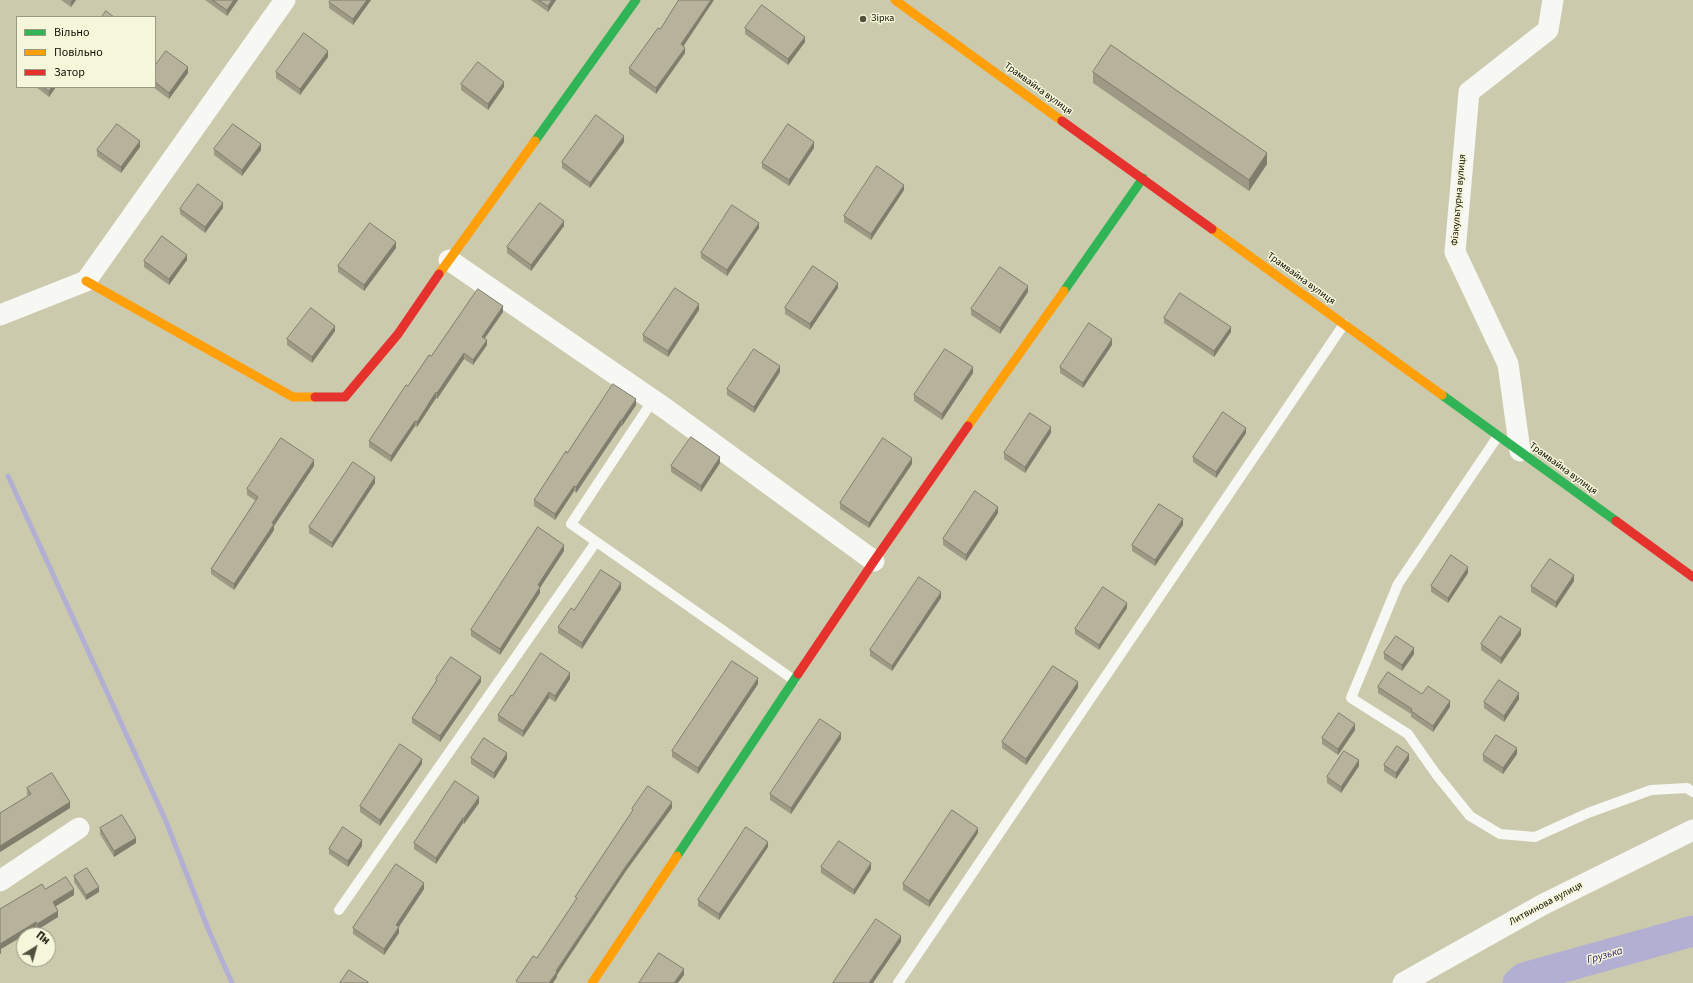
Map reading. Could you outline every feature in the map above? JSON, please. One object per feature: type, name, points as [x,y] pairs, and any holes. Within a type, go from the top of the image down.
[{"type":"street","points":[[0,315],[86,281],[285,0]]},
{"type":"street","points":[[86,281],[293,398],[345,397],[398,334],[449,260],[636,0]]},
{"type":"street","name":"Трамвайна вулиця","points":[[895,0],[1693,577]]},
{"type":"street","name":"Фiзкультурна вулиця","points":[[1520,451],[1508,364],[1455,252],[1469,92],[1548,30],[1553,0]]},
{"type":"street","points":[[592,983],[874,561],[1142,178]]},
{"type":"street","points":[[449,260],[653,400],[874,561]]},
{"type":"street","points":[[0,881],[79,828]]},
{"type":"street","name":"Литвинова вулиця","points":[[1403,983],[1542,905],[1693,830]]},
{"type":"lane","points":[[898,983],[1344,324]]},
{"type":"lane","points":[[653,400],[571,524],[794,680]]},
{"type":"lane","points":[[1498,436],[1398,584],[1351,698],[1408,734],[1436,774],[1470,816],[1500,834],[1535,837],[1588,814],[1651,790],[1687,788],[1693,792]]},
{"type":"lane","points":[[339,910],[596,542]]},
{"type":"building","points":[[213,0],[234,0],[227,10]]},
{"type":"building","points":[[331,0],[367,0],[353,19],[329,2]]},
{"type":"building","points":[[539,0],[552,0],[548,6]]},
{"type":"building","points":[[679,0],[711,0],[681,44],[685,48],[656,88],[629,68],[658,28],[660,29]]},
{"type":"building","points":[[762,5],[805,37],[788,59],[745,28]]},
{"type":"building","points":[[106,11],[113,16],[103,16]]},
{"type":"building","points":[[304,33],[328,51],[300,89],[276,72]]},
{"type":"building","points":[[1111,45],[1267,153],[1249,180],[1093,72]]},
{"type":"building","points":[[166,51],[188,67],[169,93],[156,83],[156,65]]},
{"type":"building","points":[[478,62],[504,82],[488,104],[461,84]]},
{"type":"building","points":[[596,115],[624,136],[590,183],[562,162]]},
{"type":"building","points":[[117,124],[140,141],[121,167],[97,150]]},
{"type":"building","points":[[233,124],[261,144],[242,170],[214,149]]},
{"type":"building","points":[[788,124],[814,142],[789,180],[762,163]]},
{"type":"building","points":[[877,166],[904,185],[871,234],[844,216]]},
{"type":"building","points":[[198,184],[223,203],[205,227],[180,209]]},
{"type":"building","points":[[540,203],[564,221],[531,265],[507,247]]},
{"type":"building","points":[[732,205],[759,223],[727,270],[701,253]]},
{"type":"building","points":[[370,223],[396,242],[364,285],[338,266]]},
{"type":"building","points":[[162,236],[187,255],[169,279],[144,261]]},
{"type":"building","points":[[813,266],[838,283],[810,324],[785,308]]},
{"type":"building","points":[[1000,267],[1028,286],[1000,328],[971,309]]},
{"type":"building","points":[[675,288],[699,304],[668,351],[643,335]]},
{"type":"building","points":[[478,289],[503,306],[482,337],[487,340],[473,360],[464,353],[417,422],[415,421],[391,456],[369,441],[406,385],[408,386],[429,355],[431,356]]},
{"type":"building","points":[[1180,293],[1231,327],[1214,351],[1164,318]]},
{"type":"building","points":[[311,308],[335,326],[312,357],[287,339]]},
{"type":"building","points":[[1089,323],[1112,339],[1083,383],[1060,367]]},
{"type":"building","points":[[754,349],[780,366],[754,407],[727,389]]},
{"type":"building","points":[[945,349],[973,367],[942,414],[914,395]]},
{"type":"building","points":[[613,384],[636,399],[576,487],[574,486],[555,514],[534,500]]},
{"type":"building","points":[[1223,412],[1246,428],[1216,472],[1193,457]]},
{"type":"building","points":[[1030,413],[1051,427],[1025,467],[1004,453]]},
{"type":"building","points":[[691,437],[720,457],[701,486],[671,466]]},
{"type":"building","points":[[281,438],[314,460],[234,584],[211,569],[258,497],[247,489]]},
{"type":"building","points":[[883,438],[912,458],[869,523],[840,503]]},
{"type":"building","points":[[353,462],[375,477],[332,543],[309,527]]},
{"type":"building","points":[[975,491],[998,507],[966,555],[943,539]]},
{"type":"building","points":[[1159,504],[1183,519],[1155,560],[1132,545]]},
{"type":"building","points":[[538,527],[564,545],[538,585],[540,587],[500,649],[471,630]]},
{"type":"building","points":[[1451,555],[1468,567],[1448,598],[1431,586]]},
{"type":"building","points":[[1550,559],[1574,575],[1556,602],[1531,586]]},
{"type":"building","points":[[601,570],[621,583],[582,643],[558,627],[571,608],[574,610]]},
{"type":"building","points":[[919,577],[941,592],[892,666],[870,650]]},
{"type":"building","points":[[1103,587],[1127,603],[1099,645],[1075,629]]},
{"type":"building","points":[[1500,616],[1521,629],[1501,658],[1481,644]]},
{"type":"building","points":[[1396,636],[1414,648],[1402,665],[1384,653]]},
{"type":"building","points":[[541,653],[570,673],[555,696],[549,692],[523,731],[498,715]]},
{"type":"building","points":[[451,657],[481,677],[440,736],[412,718]]},
{"type":"building","points":[[732,661],[758,678],[698,768],[672,751]]},
{"type":"building","points":[[1053,666],[1078,682],[1026,759],[1002,742]]},
{"type":"building","points":[[1388,672],[1422,694],[1428,686],[1450,701],[1433,726],[1411,711],[1412,709],[1378,687]]},
{"type":"building","points":[[1499,680],[1519,693],[1504,716],[1484,702]]},
{"type":"building","points":[[1339,713],[1355,724],[1338,749],[1322,738]]},
{"type":"building","points":[[820,719],[841,733],[791,808],[770,794]]},
{"type":"building","points":[[1496,735],[1517,748],[1503,768],[1483,755]]},
{"type":"building","points":[[484,738],[507,753],[494,773],[471,758]]},
{"type":"building","points":[[400,744],[422,759],[380,820],[360,806]]},
{"type":"building","points":[[1397,746],[1409,754],[1396,773],[1384,765]]},
{"type":"building","points":[[1344,751],[1359,760],[1341,787],[1327,777]]},
{"type":"building","points":[[52,773],[70,802],[0,846],[0,813],[31,794],[27,788]]},
{"type":"building","points":[[455,781],[479,797],[436,858],[414,843]]},
{"type":"building","points":[[648,786],[672,802],[626,866],[549,983],[519,983],[516,981],[533,956],[537,958]]},
{"type":"building","points":[[952,810],[978,828],[929,901],[903,884]]},
{"type":"building","points":[[122,815],[136,838],[114,851],[100,828]]},
{"type":"building","points":[[343,827],[362,840],[348,861],[329,849]]},
{"type":"building","points":[[746,827],[768,842],[719,914],[698,900]]},
{"type":"building","points":[[839,841],[871,863],[854,890],[821,867]]},
{"type":"building","points":[[396,864],[424,883],[396,925],[399,927],[384,949],[353,928]]},
{"type":"building","points":[[87,868],[99,887],[86,895],[74,876]]},
{"type":"building","points":[[66,877],[74,889],[53,902],[58,911],[37,924],[36,922],[28,927],[16,927],[16,934],[0,944],[0,909],[42,884],[45,889]]},
{"type":"building","points":[[876,919],[901,936],[869,983],[833,983]]},
{"type":"building","points":[[659,953],[684,969],[674,983],[639,983]]},
{"type":"building","points":[[349,970],[368,982],[368,983],[340,983]]},
{"type":"waterway","points":[[8,476],[165,819],[209,931],[232,983]]},
{"type":"waterway","name":"Грузька","points":[[1518,983],[1524,978],[1693,931]]},
{"type":"traffic: fast","points":[[535,141],[636,0]]},
{"type":"traffic: fast","points":[[1064,291],[1143,178]]},
{"type":"traffic: fast","points":[[1442,395],[1616,521]]},
{"type":"traffic: fast","points":[[677,856],[798,674]]},
{"type":"traffic: slow","points":[[895,0],[1062,121]]},
{"type":"traffic: slow","points":[[439,274],[535,141]]},
{"type":"traffic: slow","points":[[1212,229],[1442,395]]},
{"type":"traffic: slow","points":[[86,281],[293,397],[315,397]]},
{"type":"traffic: slow","points":[[968,426],[1064,291]]},
{"type":"traffic: slow","points":[[592,983],[677,856]]},
{"type":"traffic: jam","points":[[1062,121],[1212,229]]},
{"type":"traffic: jam","points":[[315,397],[345,397],[398,334],[439,274]]},
{"type":"traffic: jam","points":[[798,674],[874,561],[968,426]]},
{"type":"traffic: jam","points":[[1616,521],[1693,577]]},
{"type":"place","name":"Зірка","points":[[863,19]]}]
